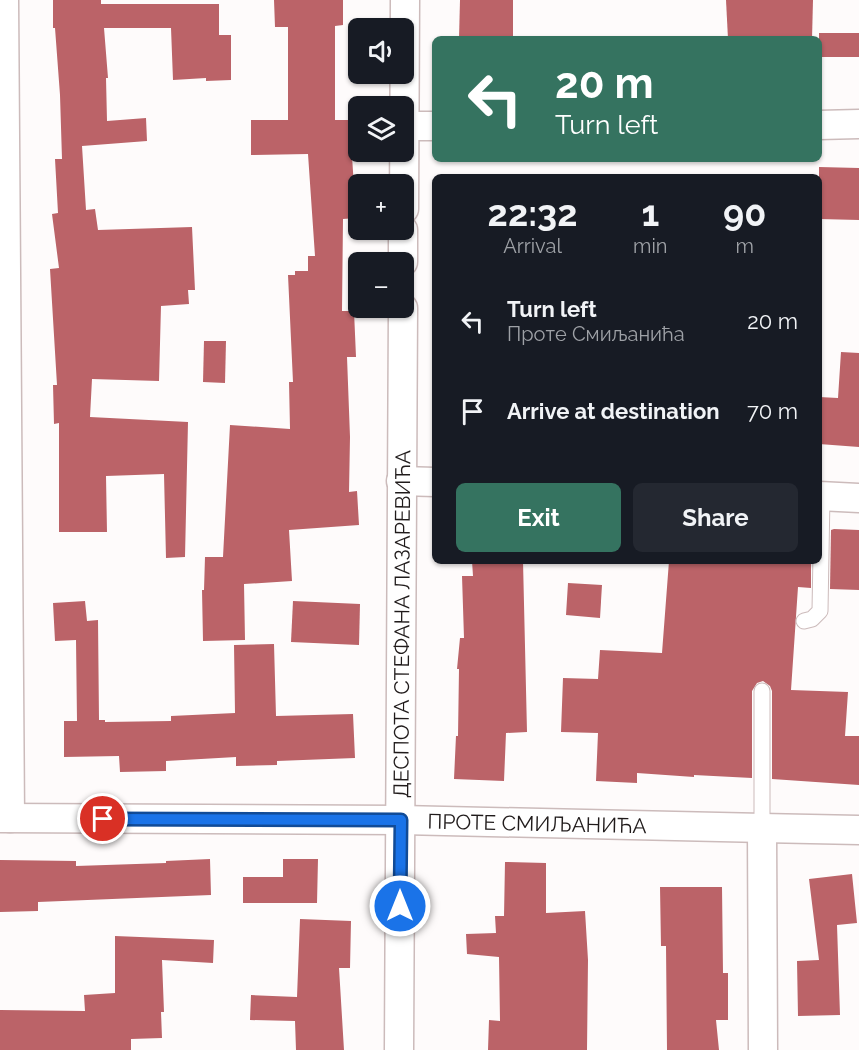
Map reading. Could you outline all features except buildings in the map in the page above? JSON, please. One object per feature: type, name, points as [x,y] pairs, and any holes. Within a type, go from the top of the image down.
[{"type":"street","points":[[4,0],[5,818]]},
{"type":"street","points":[[404,96],[405,0]]},
{"type":"street","points":[[822,125],[859,124]]},
{"type":"street","points":[[414,126],[432,126]]},
{"type":"street","name":"ДЕСПОТА СТЕФАНА ЛАЗАРЕВИЋА","points":[[399,1050],[403,318]]},
{"type":"street","points":[[401,481],[432,482]]},
{"type":"street","points":[[822,496],[859,498]]},
{"type":"street","name":"ПРОТЕ СМИЉАНИЋА","points":[[5,818],[401,820],[859,830]]},
{"type":"street","points":[[762,828],[763,1050]]},
{"type":"lane","points":[[804,621],[812,619],[820,611],[820,564]]},
{"type":"lane","points":[[762,690],[762,828]]},
{"type":"route","points":[[103,819],[401,820],[400,906]]}]
